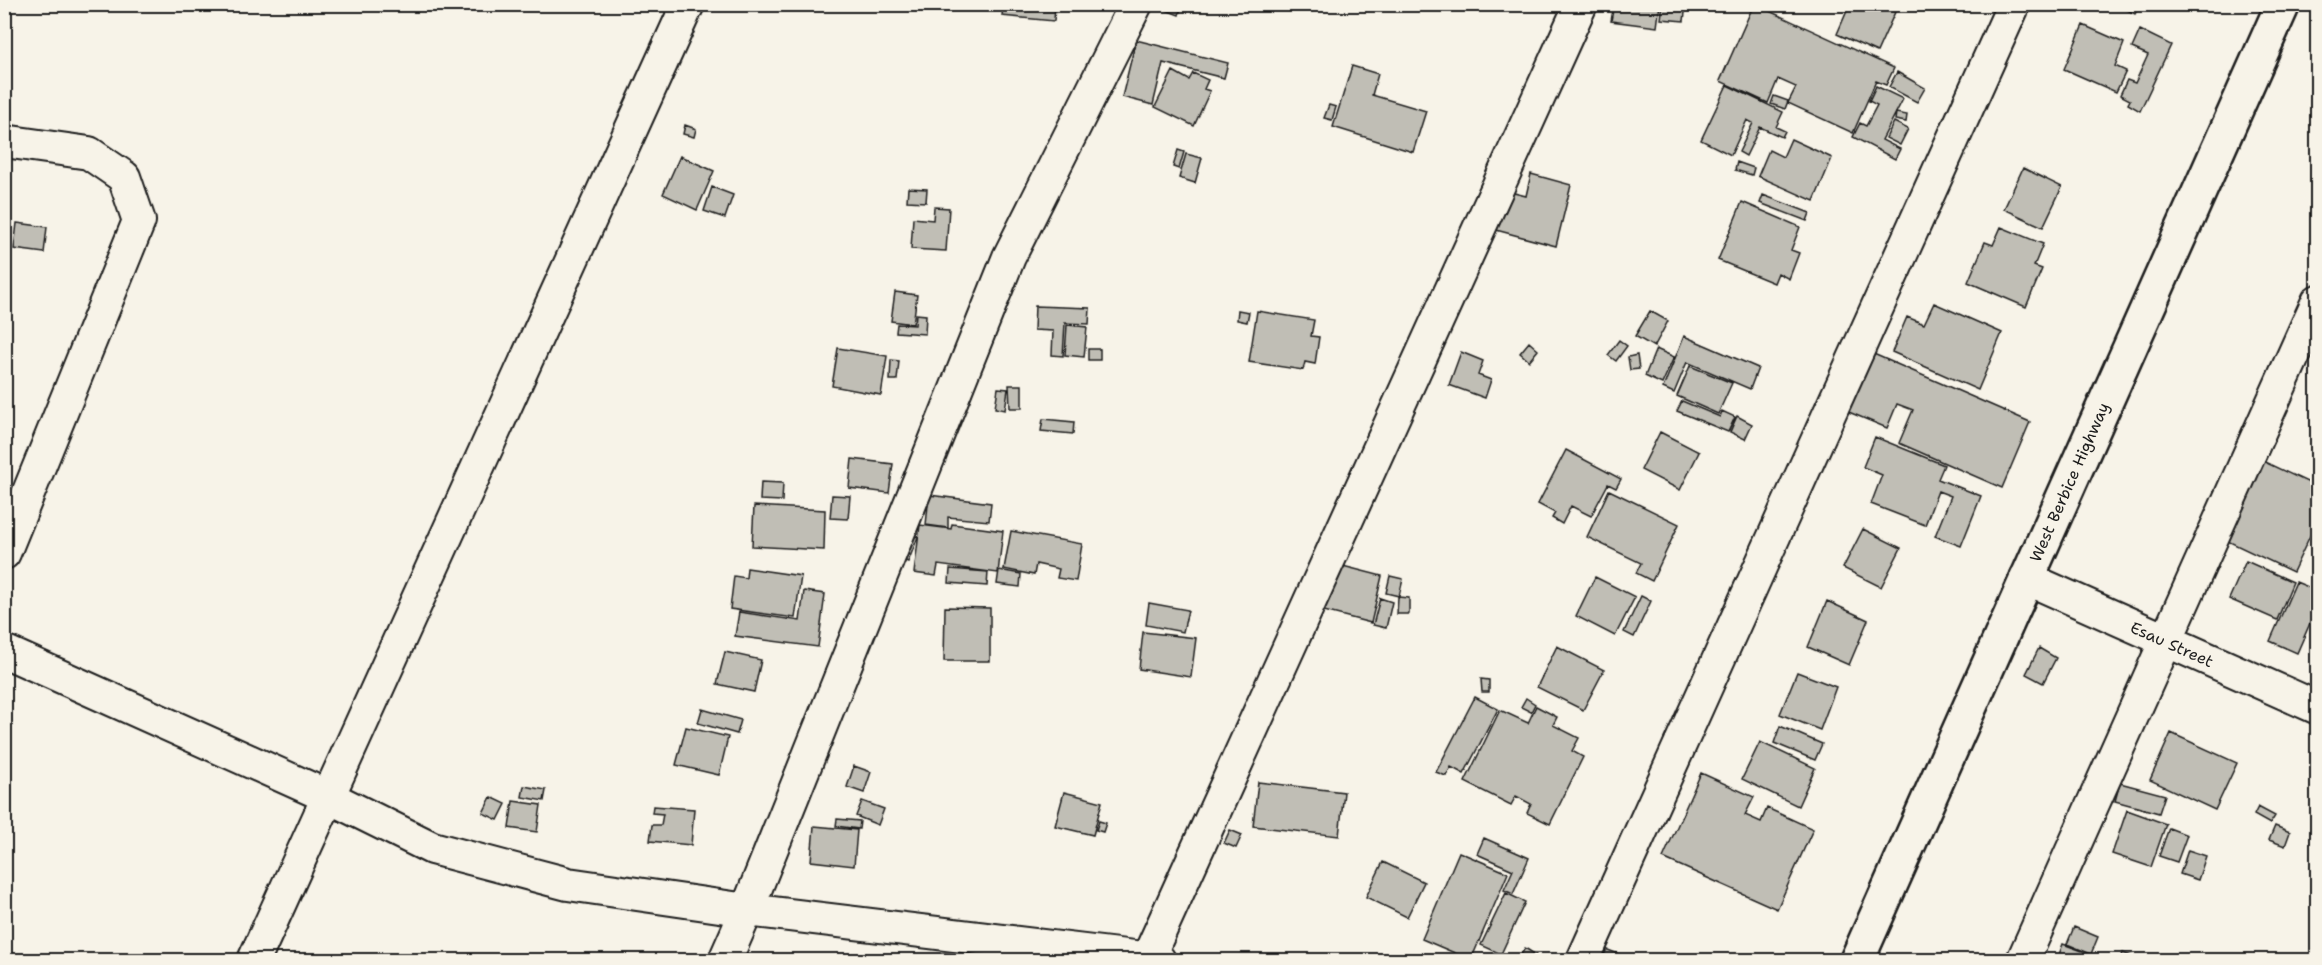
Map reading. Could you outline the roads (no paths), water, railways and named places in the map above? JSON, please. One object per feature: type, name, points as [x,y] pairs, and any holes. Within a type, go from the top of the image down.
[{"type":"main road","name":"West Berbice Highway","points":[[1857,960],[2283,4]]},
{"type":"street","points":[[254,960],[688,4]]},
{"type":"street","points":[[725,960],[1009,257],[1136,4]]},
{"type":"street","points":[[4,651],[327,796],[432,848],[568,884],[747,910],[1151,960],[1581,4]]},
{"type":"street","points":[[1583,960],[2014,4]]},
{"type":"street","points":[[4,141],[89,153],[124,177],[139,222],[4,553]]},
{"type":"street","points":[[2023,960],[2318,301]]},
{"type":"street","name":"Esau Street","points":[[2026,578],[2318,708]]}]
